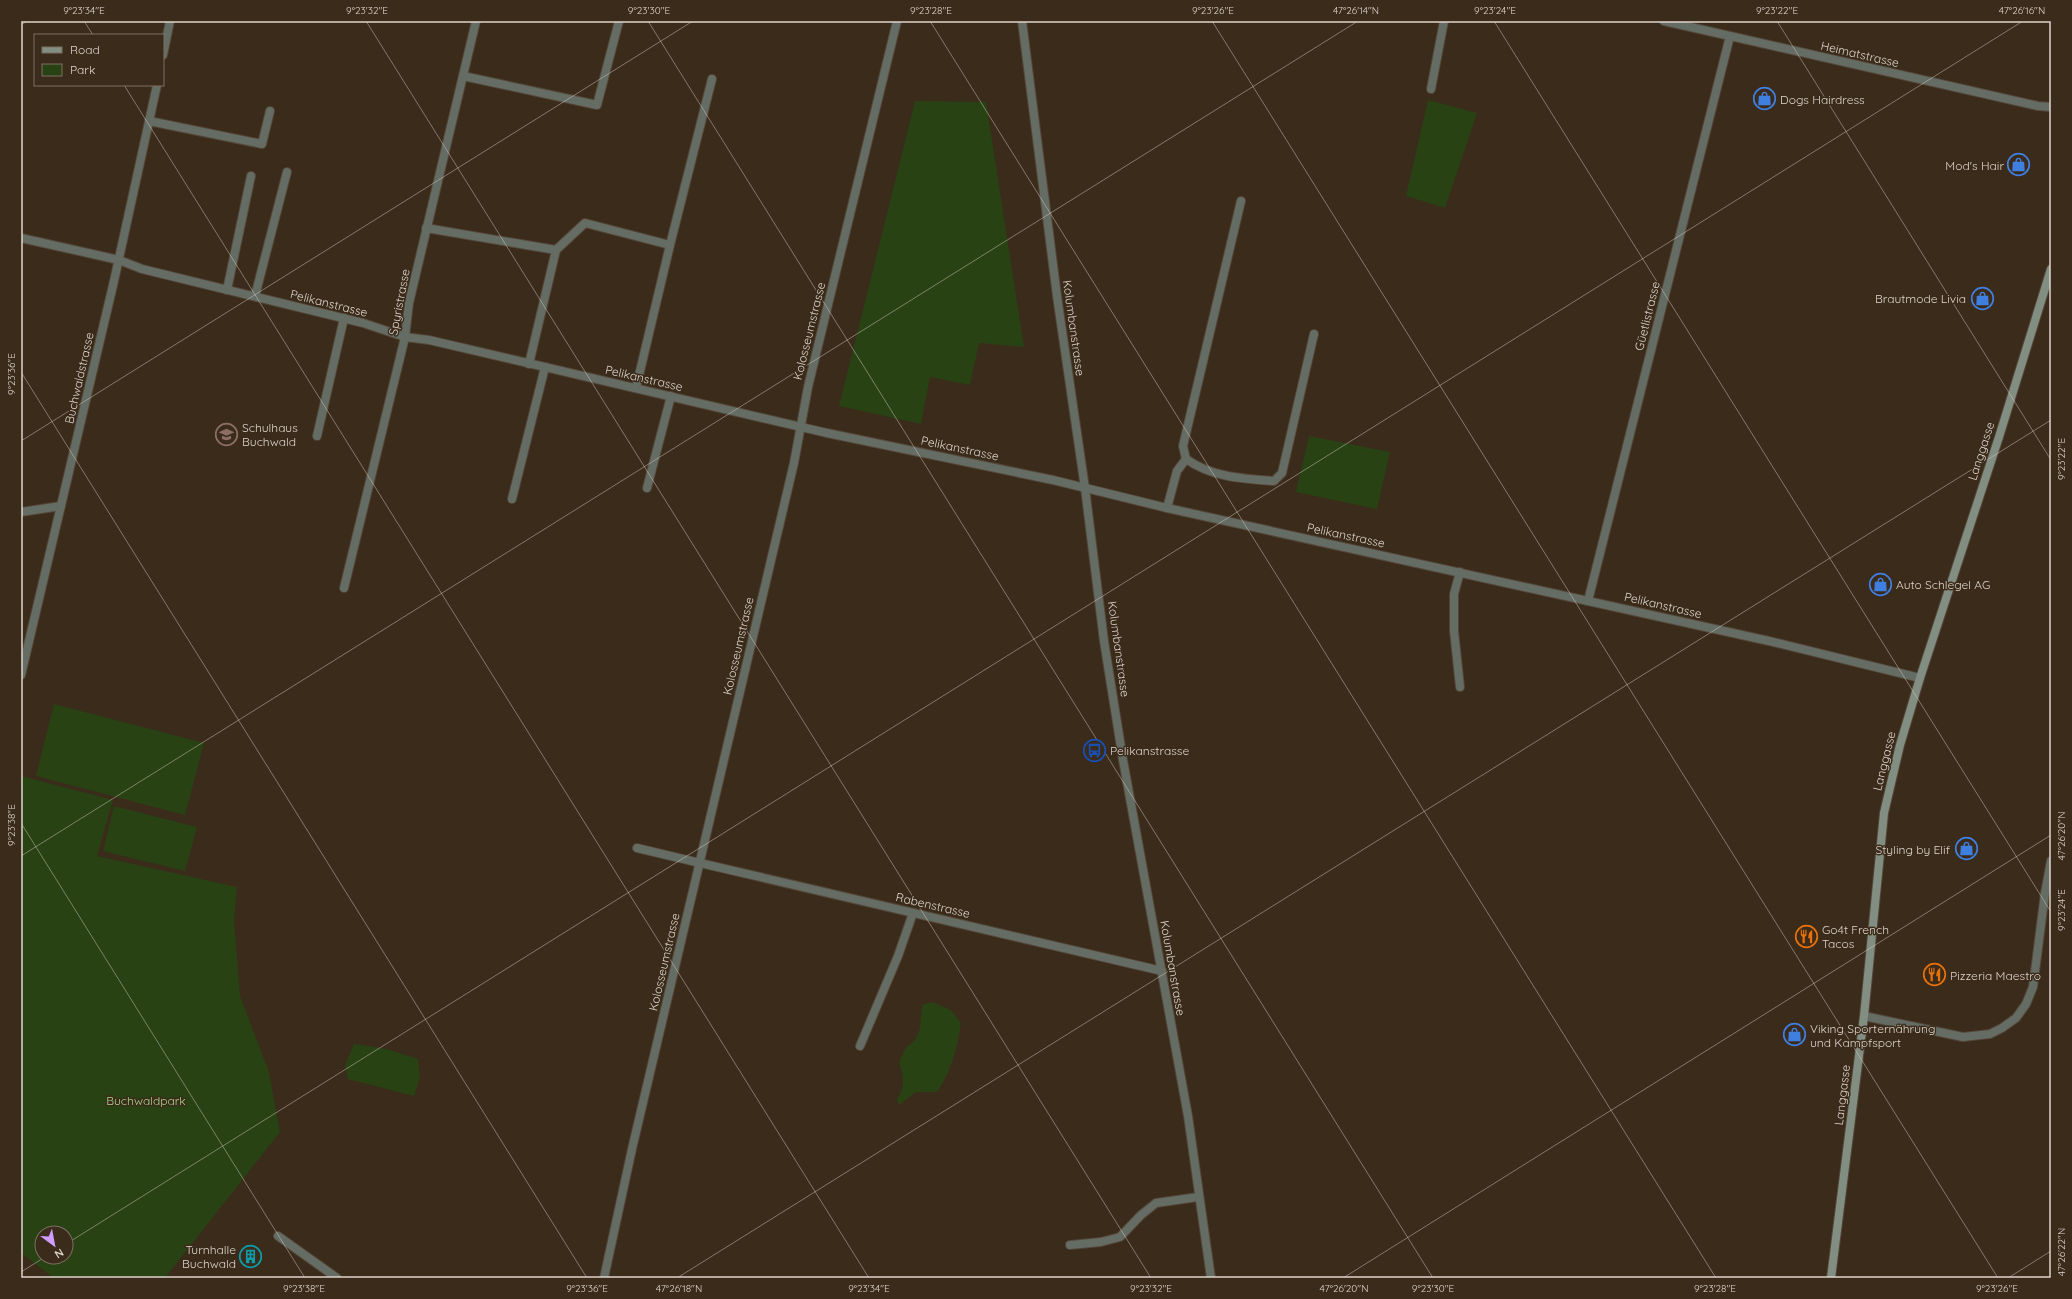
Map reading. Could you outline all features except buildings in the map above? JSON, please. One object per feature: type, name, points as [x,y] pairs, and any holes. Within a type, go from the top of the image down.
[{"type":"main road","name":"Langgasse","points":[[1831,1278],[1864,1016],[1884,813],[1900,745],[1920,678],[1999,437],[2051,269]]},
{"type":"street","points":[[164,50],[170,21]]},
{"type":"street","name":"Spyristrasse","points":[[344,588],[405,337],[409,303],[476,21]]},
{"type":"street","points":[[463,76],[597,105],[619,21]]},
{"type":"street","name":"Kolosseumstrasse","points":[[604,1278],[794,463],[799,426],[897,21]]},
{"type":"street","name":"Kolumbanstrasse","points":[[1022,21],[1057,296],[1085,488],[1104,641],[1188,1116],[1198,1197],[1211,1278]]},
{"type":"street","points":[[1431,89],[1444,21]]},
{"type":"street","name":"Heimatstrasse","points":[[1668,21],[2038,106],[2051,107]]},
{"type":"street","name":"Güetlistrasse","points":[[1588,601],[1730,36]]},
{"type":"street","points":[[636,388],[712,79]]},
{"type":"street","name":"Buchwaldstrasse","points":[[21,675],[119,260],[157,86]]},
{"type":"street","points":[[149,121],[262,144],[270,111]]},
{"type":"street","points":[[255,296],[287,172]]},
{"type":"street","points":[[227,290],[251,176]]},
{"type":"street","points":[[1241,201],[1183,446],[1186,458],[1198,467],[1240,479],[1274,481],[1282,472],[1314,334]]},
{"type":"street","points":[[529,364],[556,250],[585,223],[670,245]]},
{"type":"street","points":[[426,228],[556,250]]},
{"type":"street","name":"Pelikanstrasse","points":[[21,238],[119,260],[142,269],[344,318],[405,337],[1769,641],[1920,678]]},
{"type":"street","points":[[317,436],[344,318]]},
{"type":"street","points":[[512,499],[545,367]]},
{"type":"street","points":[[647,488],[671,396]]},
{"type":"street","points":[[1167,508],[1177,471],[1186,458]]},
{"type":"street","points":[[21,512],[61,506]]},
{"type":"street","points":[[1460,572],[1454,594],[1454,631],[1460,687]]},
{"type":"street","name":"Rabenstrasse","points":[[637,848],[1162,971]]},
{"type":"street","points":[[1864,1016],[1963,1037],[1990,1034],[2016,1018],[2026,1004],[2032,987],[2051,861]]},
{"type":"street","points":[[860,1046],[898,956],[913,913]]},
{"type":"street","points":[[1070,1245],[1101,1242],[1120,1237],[1141,1215],[1156,1203],[1198,1197]]},
{"type":"street","points":[[278,1236],[337,1278]]},
{"type":"green space","points":[[1428,100],[1477,113],[1445,208],[1406,196]]},
{"type":"green space","points":[[915,101],[986,102],[1024,347],[979,343],[970,385],[930,377],[921,424],[839,406]]},
{"type":"green space","points":[[1309,436],[1390,452],[1377,509],[1296,492]]},
{"type":"green space","points":[[54,704],[204,743],[185,815],[36,776]]},
{"type":"green space","name":"Buchwaldpark","points":[[21,776],[113,800],[97,856],[237,887],[234,921],[240,996],[269,1072],[280,1132],[165,1278],[54,1278],[37,1265],[74,1265],[74,1225],[34,1225],[34,1263],[21,1253]]},
{"type":"green space","points":[[114,806],[197,827],[185,871],[103,851]]},
{"type":"green space","points":[[932,1002],[951,1010],[961,1023],[953,1059],[950,1068],[937,1092],[916,1092],[899,1105],[897,1099],[900,1095],[903,1081],[899,1063],[905,1049],[915,1040],[920,1029],[922,1005]]},
{"type":"green space","points":[[354,1044],[387,1049],[418,1059],[420,1077],[414,1096],[348,1079],[345,1065]]},
{"type":"place","name":"Dogs Hairdress","points":[[1765,99]]},
{"type":"place","name":"Mod's Hair","points":[[2019,165]]},
{"type":"place","name":"Brautmode Livia","points":[[1982,298]]},
{"type":"place","name":"Schulhaus Buchwald","points":[[226,434]]},
{"type":"place","name":"Auto Schlegel AG","points":[[1880,584]]},
{"type":"place","name":"Pelikanstrasse","points":[[1094,750]]},
{"type":"place","name":"Styling by Elif","points":[[1966,849]]},
{"type":"place","name":"Go4t French Tacos","points":[[1807,936]]},
{"type":"place","name":"Pizzeria Maestro","points":[[1935,975]]},
{"type":"place","name":"Viking Sporternährung und Kampfsport","points":[[1795,1035]]},
{"type":"place","name":"Turnhalle Buchwald","points":[[251,1256]]}]
